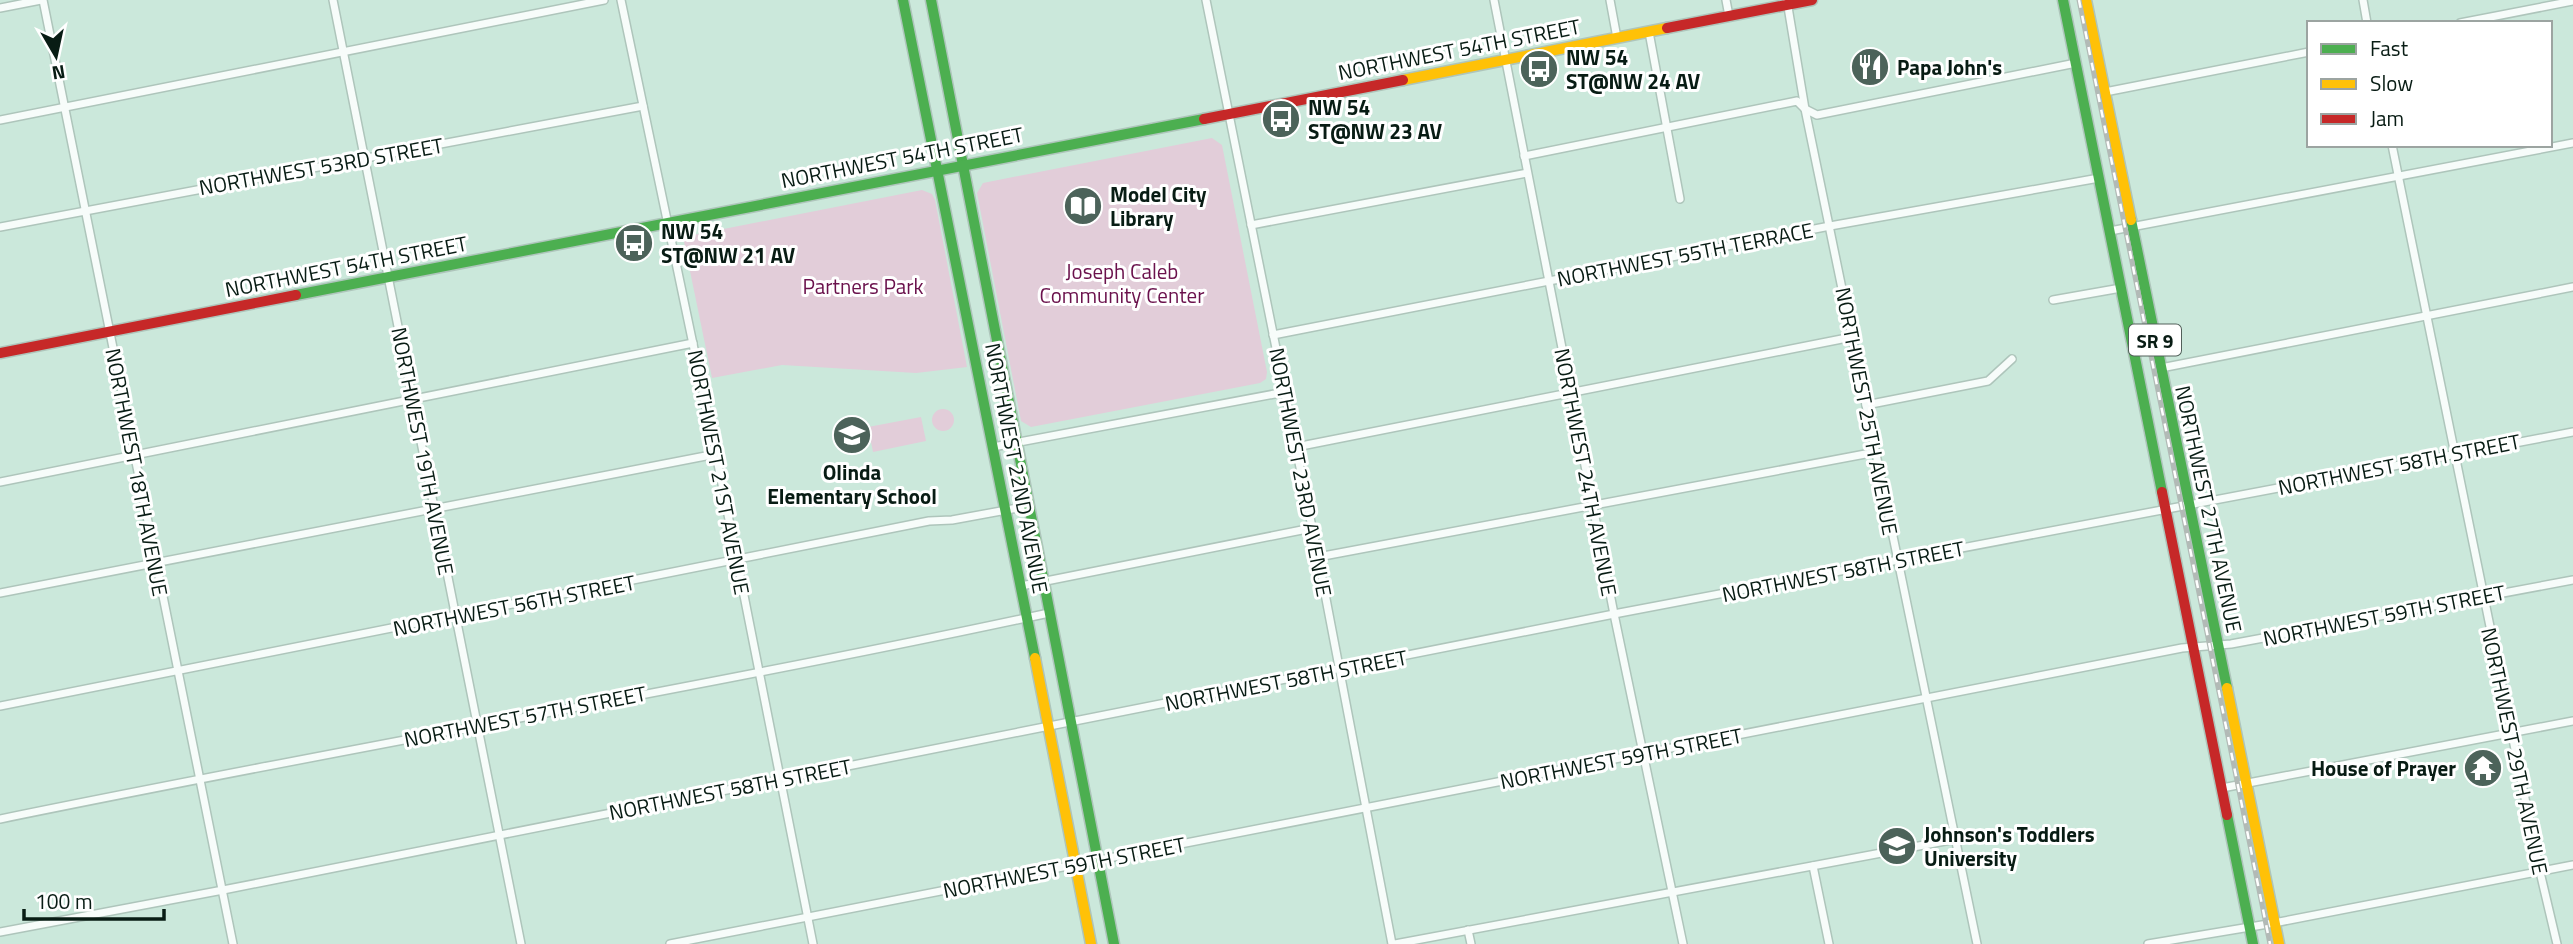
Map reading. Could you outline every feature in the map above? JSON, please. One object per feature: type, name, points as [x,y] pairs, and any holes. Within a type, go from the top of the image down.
[{"type":"main road","name":"NORTHWEST 22ND AVENUE","points":[[903,0],[1091,944]]},
{"type":"main road","name":"NORTHWEST 22ND AVENUE","points":[[931,0],[961,166],[1114,944]]},
{"type":"main road","name":"NORTHWEST 54TH STREET","points":[[0,353],[1649,32],[1788,2],[1812,0]]},
{"type":"main road","name":"NORTHWEST 27TH AVENUE","points":[[2063,0],[2253,944]]},
{"type":"main road","name":"NORTHWEST 27TH AVENUE","points":[[2086,0],[2279,944]]},
{"type":"street","points":[[0,8],[42,0]]},
{"type":"street","name":"NORTHWEST 18TH AVENUE","points":[[42,0],[233,944]]},
{"type":"street","name":"NORTHWEST 19TH AVENUE","points":[[333,0],[521,944]]},
{"type":"street","points":[[0,120],[604,0]]},
{"type":"street","name":"NORTHWEST 21ST AVENUE","points":[[621,0],[716,454],[813,944]]},
{"type":"street","name":"NORTHWEST 23RD AVENUE","points":[[1206,0],[1393,944]]},
{"type":"street","name":"NORTHWEST 24TH AVENUE","points":[[1494,0],[1614,614],[1683,944]]},
{"type":"street","points":[[1610,0],[1617,38]]},
{"type":"street","points":[[1726,0],[1729,16]]},
{"type":"street","points":[[2363,0],[2367,21]]},
{"type":"street","points":[[2470,21],[2573,1]]},
{"type":"street","name":"NORTHWEST 25TH AVENUE","points":[[1788,2],[1805,109],[1977,944]]},
{"type":"street","points":[[1649,32],[1680,199]]},
{"type":"street","points":[[2105,92],[2307,52]]},
{"type":"street","points":[[1524,156],[1797,101],[1817,115],[2076,63]]},
{"type":"street","name":"NORTHWEST 53RD STREET","points":[[0,227],[643,106]]},
{"type":"street","points":[[2552,147],[2573,143]]},
{"type":"street","name":"NORTHWEST 29TH AVENUE","points":[[2392,147],[2557,944]]},
{"type":"street","points":[[2110,231],[2552,147]]},
{"type":"street","points":[[1251,225],[1527,173]]},
{"type":"street","name":"NORTHWEST 55TH TERRACE","points":[[1273,335],[1830,226],[2099,178]]},
{"type":"street","points":[[2161,368],[2573,287]]},
{"type":"street","points":[[2053,300],[2122,289]]},
{"type":"street","points":[[1296,447],[1852,337]]},
{"type":"street","points":[[0,482],[693,343]]},
{"type":"street","points":[[1866,405],[1988,381],[2011,359]]},
{"type":"street","points":[[993,447],[1284,392]]},
{"type":"street","name":"NORTHWEST 58TH STREET","points":[[0,932],[1614,614],[2573,432]]},
{"type":"street","points":[[1318,557],[1876,452]]},
{"type":"street","points":[[0,593],[716,454]]},
{"type":"street","name":"NORTHWEST 56TH STREET","points":[[0,706],[929,522],[1028,506]]},
{"type":"street","points":[[1021,586],[1312,528]]},
{"type":"street","name":"NORTHWEST 59TH STREET","points":[[670,944],[2194,647],[2573,580]]},
{"type":"street","name":"NORTHWEST 57TH STREET","points":[[0,819],[1049,613]]},
{"type":"street","points":[[2222,788],[2573,721]]},
{"type":"street","points":[[1393,944],[1956,839]]},
{"type":"street","points":[[2148,944],[2249,925],[2274,923],[2573,865]]},
{"type":"street","points":[[1813,866],[1829,944]]},
{"type":"street","points":[[1468,930],[1471,944]]},
{"type":"green space","name":"Joseph Caleb Community Center","points":[[1212,138],[1222,145],[1267,372],[1266,379],[1260,383],[1031,427],[1021,421],[977,193],[983,183]]},
{"type":"green space","name":"Partners Park","points":[[922,190],[932,194],[935,200],[967,367],[916,373],[782,365],[712,378],[683,237]]},
{"type":"green space","points":[[943,409],[951,412],[954,420],[951,428],[943,431],[935,428],[932,420],[935,412]]},
{"type":"green space","points":[[921,417],[926,441],[873,452],[868,427]]},
{"type":"railway","points":[[2079,0],[2270,944]]},
{"type":"traffic: fast","points":[[903,0],[1035,658]]},
{"type":"traffic: fast","points":[[931,0],[1114,944]]},
{"type":"traffic: fast","points":[[2063,0],[2162,492]]},
{"type":"traffic: fast","points":[[296,295],[1204,119]]},
{"type":"traffic: fast","points":[[2131,220],[2227,688]]},
{"type":"traffic: fast","points":[[2227,815],[2253,944]]},
{"type":"traffic: slow","points":[[2086,0],[2131,220]]},
{"type":"traffic: slow","points":[[1403,80],[1667,28]]},
{"type":"traffic: slow","points":[[1035,658],[1091,944]]},
{"type":"traffic: slow","points":[[2227,688],[2279,944]]},
{"type":"traffic: jam","points":[[1667,28],[1812,0]]},
{"type":"traffic: jam","points":[[1204,119],[1403,80]]},
{"type":"traffic: jam","points":[[0,353],[296,295]]},
{"type":"traffic: jam","points":[[2162,492],[2227,815]]},
{"type":"place","name":"Papa John's","points":[[1870,67]]},
{"type":"place","name":"NW 54 ST@NW 24 AV","points":[[1539,69]]},
{"type":"place","name":"NW 54 ST@NW 23 AV","points":[[1281,119]]},
{"type":"place","name":"Model City Library","points":[[1083,206]]},
{"type":"place","name":"NW 54 ST@NW 21 AV","points":[[634,243]]},
{"type":"place","name":"Olinda Elementary School","points":[[852,435]]},
{"type":"place","name":"House of Prayer","points":[[2483,768]]},
{"type":"place","name":"Johnson's Toddlers University","points":[[1897,846]]}]
